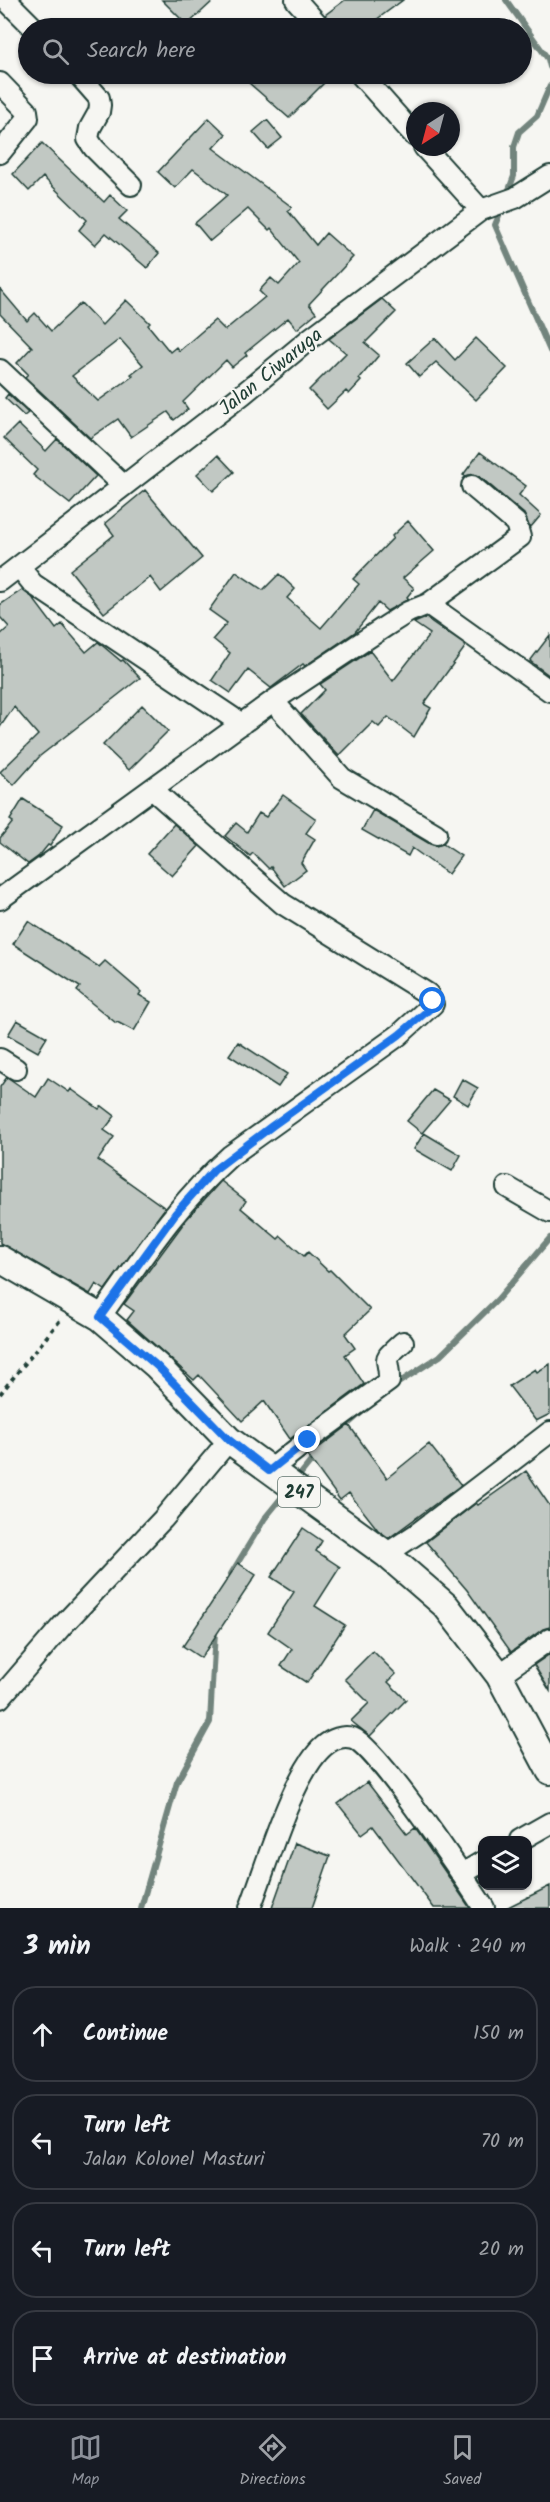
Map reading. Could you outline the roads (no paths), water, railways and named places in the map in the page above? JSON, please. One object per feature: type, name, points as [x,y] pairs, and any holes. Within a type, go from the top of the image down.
[{"type":"main road","name":"247","points":[[0,1259],[100,1317],[157,1366],[229,1440],[386,1554],[446,1606],[499,1675],[550,1771]]},
{"type":"street","points":[[6,0],[24,18]]},
{"type":"street","points":[[296,0],[312,18]]},
{"type":"street","points":[[0,83],[27,111],[28,118],[0,153]]},
{"type":"street","points":[[87,84],[99,98],[100,105],[88,139],[93,148],[131,185]]},
{"type":"street","points":[[369,84],[406,126]]},
{"type":"street","points":[[432,156],[481,210]]},
{"type":"street","name":"Jalan Ciwaruga","points":[[7,572],[481,210],[515,198],[550,176]]},
{"type":"street","points":[[0,370],[9,387],[123,485]]},
{"type":"street","points":[[0,899],[273,701],[408,612],[428,604],[520,537],[516,523],[472,486]]},
{"type":"street","points":[[7,572],[33,584],[242,724]]},
{"type":"street","points":[[428,604],[550,691]]},
{"type":"street","points":[[273,701],[342,778],[436,834]]},
{"type":"street","points":[[100,1317],[175,1214],[214,1170],[399,1035],[433,1004],[428,994],[283,904],[153,790]]},
{"type":"street","points":[[507,1187],[550,1212]]},
{"type":"street","points":[[269,1471],[389,1381],[386,1360],[389,1354],[403,1342]]},
{"type":"street","points":[[386,1554],[418,1533],[550,1432]]},
{"type":"street","points":[[0,1698],[61,1627],[163,1519],[229,1440]]},
{"type":"street","points":[[499,1675],[550,1639]]},
{"type":"street","points":[[250,1908],[303,1772],[324,1746],[345,1736],[355,1739],[377,1759],[462,1874],[484,1908]]},
{"type":"street","points":[[527,1836],[550,1823]]},
{"type":"street","points":[[462,1874],[478,1865]]},
{"type":"waterway","points":[[506,0],[519,18]]},
{"type":"waterway","points":[[532,37],[548,59],[550,67]]},
{"type":"waterway","points":[[507,195],[514,176],[514,147],[519,132],[537,116],[550,86]]},
{"type":"waterway","points":[[502,208],[495,225],[550,351]]},
{"type":"waterway","points":[[392,1387],[440,1356],[497,1300],[550,1238]]},
{"type":"waterway","points":[[330,1440],[363,1411]]},
{"type":"waterway","points":[[295,1481],[315,1456]]},
{"type":"waterway","points":[[231,1574],[265,1518],[287,1491]]},
{"type":"waterway","points":[[141,1908],[177,1782],[210,1722],[215,1631]]}]
